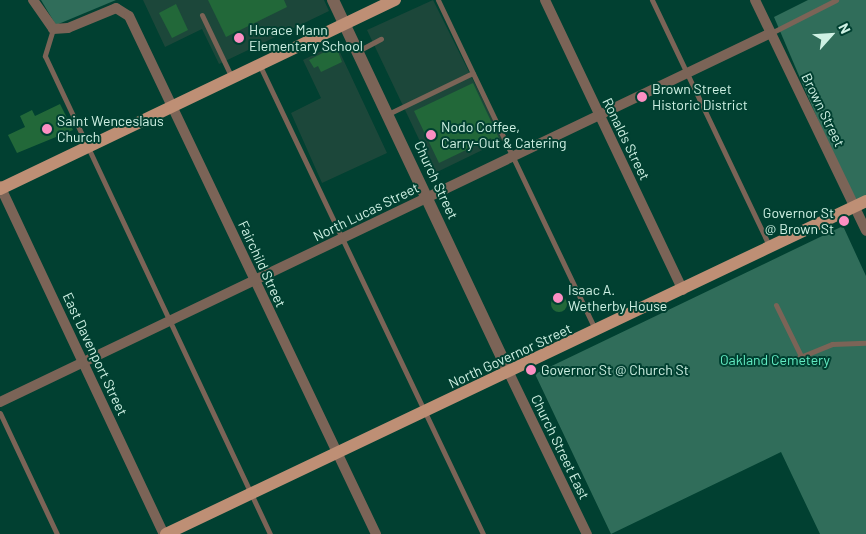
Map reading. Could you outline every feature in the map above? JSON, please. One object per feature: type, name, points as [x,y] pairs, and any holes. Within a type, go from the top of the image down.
[{"type":"main road","points":[[0,188],[174,108],[345,24],[377,4],[395,0]]},
{"type":"main road","name":"North Governor Street","points":[[165,534],[426,413],[860,204]]},
{"type":"street","points":[[33,0],[53,29]]},
{"type":"street","name":"Church Street","points":[[334,0],[509,373]]},
{"type":"street","name":"Ronalds Street","points":[[545,0],[683,290]]},
{"type":"street","name":"Brown Street","points":[[755,0],[860,204],[866,232]]},
{"type":"street","name":"Fairchild Street","points":[[53,29],[121,9],[130,16],[254,281],[376,534]]},
{"type":"street","name":"North Lucas Street","points":[[0,402],[771,34]]},
{"type":"street","name":"East Davenport Street","points":[[0,188],[165,534]]},
{"type":"street","name":"Church Street East","points":[[509,373],[587,534]]},
{"type":"lane","points":[[438,0],[596,331]]},
{"type":"lane","points":[[652,0],[770,248]]},
{"type":"lane","points":[[771,34],[836,0]]},
{"type":"lane","points":[[202,15],[232,79]]},
{"type":"lane","points":[[53,29],[44,56],[270,534]]},
{"type":"lane","points":[[358,52],[381,39]]},
{"type":"lane","points":[[260,66],[483,534]]},
{"type":"lane","points":[[388,114],[473,73]]},
{"type":"lane","points":[[776,305],[801,356]]},
{"type":"lane","points":[[788,362],[832,344],[866,344]]},
{"type":"lane","points":[[0,413],[57,534]]},
{"type":"shaded area","name":"Horace Mann Elementary School","points":[[143,0],[324,0],[329,11],[219,64],[202,29],[165,47]]},
{"type":"shaded area","points":[[433,0],[503,140],[435,173],[367,30]]},
{"type":"shaded area","points":[[336,44],[387,153],[322,183],[291,113],[321,98],[303,60]]},
{"type":"green space","points":[[41,0],[116,0],[56,25]]},
{"type":"green space","points":[[808,0],[866,0],[866,201],[855,207],[774,17]]},
{"type":"green space","name":"Oakland Cemetery","points":[[843,226],[866,276],[866,534],[820,534],[781,452],[611,534],[535,374]]},
{"type":"building","points":[[208,0],[284,0],[287,7],[226,37]]},
{"type":"building","points":[[176,4],[188,30],[172,38],[159,13]]},
{"type":"building","points":[[336,46],[342,62],[321,72],[318,66],[314,68],[309,60]]},
{"type":"building","points":[[473,83],[499,138],[492,142],[491,138],[439,163],[414,111]]},
{"type":"building","name":"Saint Wenceslaus Church","points":[[60,104],[73,130],[17,153],[8,135],[25,127],[20,116],[32,110],[35,116]]},
{"type":"building","points":[[559,296],[567,304],[559,312],[551,304]]},
{"type":"place","name":"Horace Mann Elementary School","points":[[239,38]]},
{"type":"place","name":"Brown Street Historic District","points":[[642,97]]},
{"type":"place","name":"Saint Wenceslaus Church","points":[[47,129]]},
{"type":"place","name":"Nodo Coffee, Carry-Out & Catering","points":[[431,135]]},
{"type":"place","name":"Governor St @ Brown St","points":[[844,221]]},
{"type":"place","name":"Isaac A. Wetherby House","points":[[558,298]]},
{"type":"place","name":"Governor St @ Church St","points":[[531,370]]}]
